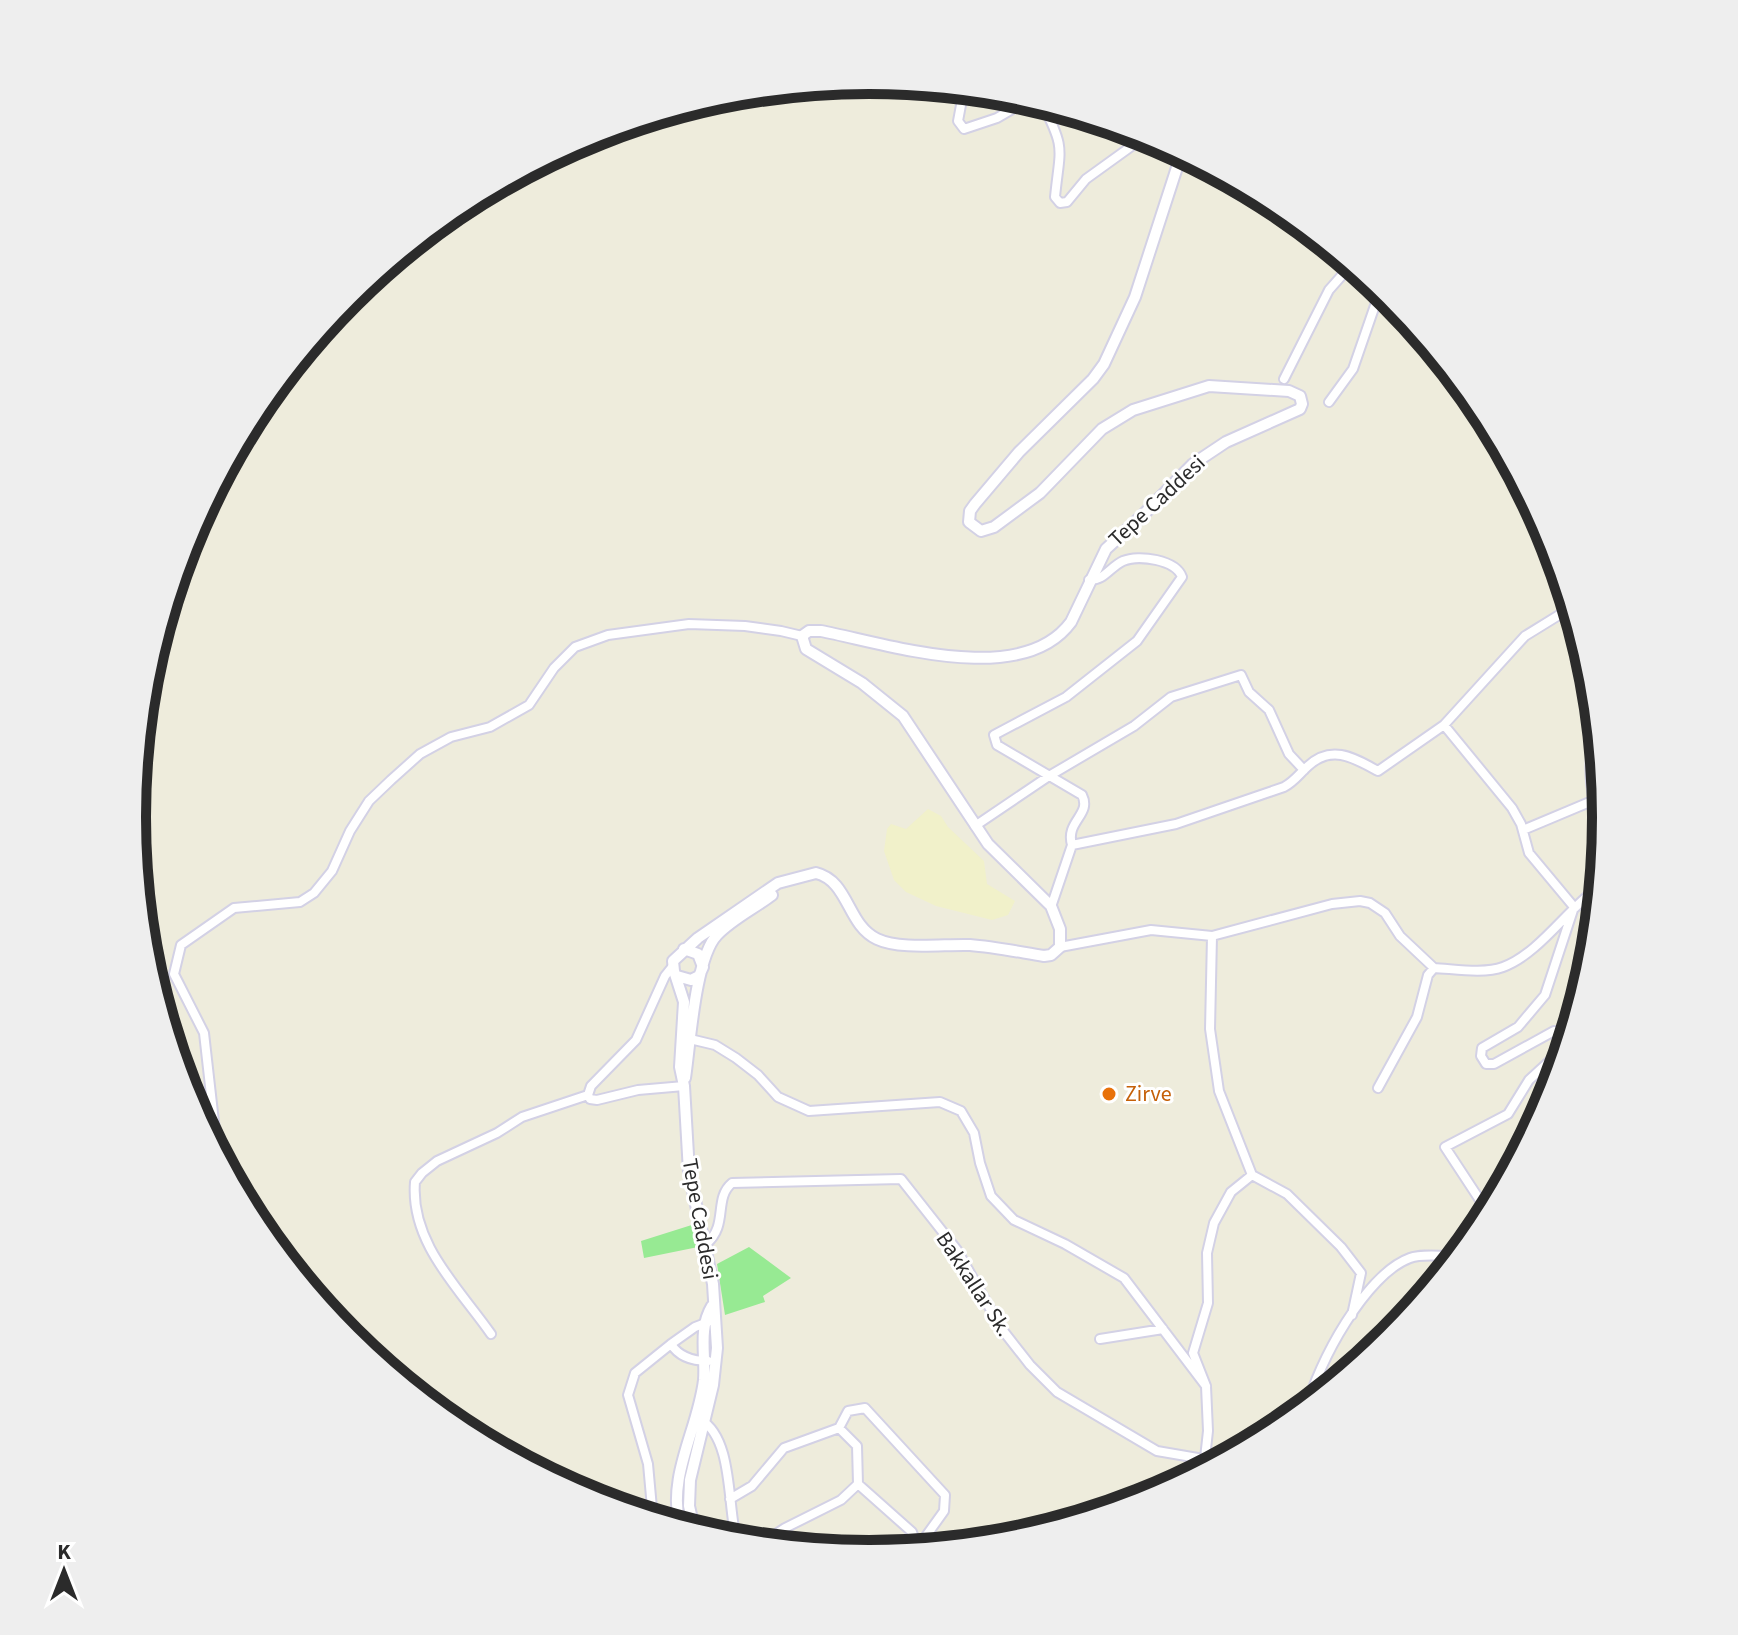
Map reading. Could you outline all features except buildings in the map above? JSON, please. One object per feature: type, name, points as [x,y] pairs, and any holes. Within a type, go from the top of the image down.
[{"type":"street","points":[[962,100],[958,121],[964,129],[997,118],[1013,109]]},
{"type":"street","points":[[1049,117],[1059,138],[1061,156],[1055,197],[1063,204],[1086,179],[1134,144]]},
{"type":"street","name":"Tepe Caddesi","points":[[802,636],[809,631],[821,631],[957,658],[986,659],[1012,655],[1056,640],[1071,622],[1106,549],[1193,464],[1226,442],[1296,412],[1302,404],[1295,392],[1209,386],[1178,394],[1133,410],[1102,429],[1055,479],[994,527],[981,531],[969,522],[970,511],[975,504],[1019,452],[1093,379],[1104,364],[1135,297],[1178,164]]},
{"type":"street","points":[[1284,379],[1329,290],[1344,273]]},
{"type":"street","points":[[1329,402],[1353,369],[1376,302]]},
{"type":"street","points":[[1051,907],[1072,845],[1069,834],[1084,810],[1085,801],[1082,795],[997,745],[994,735],[1066,697],[1137,641],[1182,577],[1179,570],[1171,565],[1130,559],[1119,563],[1100,579],[1089,580]]},
{"type":"street","points":[[1072,845],[1162,827],[1284,787],[1320,757],[1339,754],[1378,771],[1444,725],[1513,647],[1538,626],[1562,612]]},
{"type":"street","points":[[214,1124],[204,1033],[174,974],[181,945],[234,908],[300,902],[314,893],[332,871],[350,831],[369,801],[420,754],[451,737],[490,727],[529,705],[554,668],[575,647],[608,635],[689,624],[745,626],[802,636],[806,649],[862,683],[903,716],[975,826],[1002,860],[1051,907],[1060,929],[1060,947]]},
{"type":"street","points":[[975,826],[1049,776],[1134,726],[1171,697],[1241,675],[1249,692],[1269,710],[1289,754],[1304,770]]},
{"type":"street","points":[[1444,725],[1512,808],[1533,860],[1574,907]]},
{"type":"street","points":[[1523,830],[1592,801]]},
{"type":"street","points":[[675,971],[676,957],[684,949],[778,883],[816,873],[831,880],[855,920],[879,940],[990,947],[1044,956],[1051,955],[1060,947],[1151,930],[1212,936],[1332,904],[1360,901],[1370,903],[1385,913],[1400,936],[1434,968],[1502,968],[1530,950],[1588,896]]},
{"type":"street","name":"Tepe Caddesi","points":[[684,1086],[708,949],[719,932],[800,876]]},
{"type":"street","points":[[1560,1032],[1554,1031],[1494,1064],[1486,1064],[1481,1056],[1482,1048],[1518,1027],[1545,995],[1574,907]]},
{"type":"street","points":[[1212,936],[1210,1029],[1219,1091],[1252,1175],[1287,1194],[1341,1247],[1361,1273],[1352,1315]]},
{"type":"street","points":[[675,971],[691,980],[699,976],[703,967],[698,954],[684,949]]},
{"type":"street","points":[[1378,1088],[1417,1017],[1428,975],[1434,968]]},
{"type":"street","points":[[588,1095],[591,1086],[636,1040],[665,976],[675,971]]},
{"type":"street","name":"Tepe Caddesi","points":[[675,971],[684,1002],[680,1056],[689,1172],[706,1244],[714,1304],[709,1322]]},
{"type":"street","points":[[690,1039],[715,1045],[758,1075],[778,1097],[809,1111],[940,1102],[961,1111],[974,1133],[991,1196],[1014,1220],[1065,1244],[1124,1278],[1206,1386]]},
{"type":"street","points":[[1481,1202],[1445,1147],[1508,1114],[1529,1080],[1550,1061]]},
{"type":"street","points":[[588,1095],[590,1099],[603,1100],[638,1090],[684,1086]]},
{"type":"street","points":[[491,1334],[428,1245],[415,1198],[417,1177],[437,1161],[497,1133],[522,1117],[588,1095]]},
{"type":"street","points":[[1205,1458],[1208,1431],[1206,1386],[1193,1353],[1208,1303],[1207,1253],[1214,1223],[1231,1192],[1252,1175]]},
{"type":"street","name":"Bakkallar Sk.","points":[[706,1244],[718,1231],[723,1197],[732,1183],[901,1179],[957,1250],[1001,1328],[1030,1365],[1057,1392],[1157,1451],[1204,1458]]},
{"type":"street","points":[[1311,1389],[1352,1315],[1386,1272],[1411,1257],[1444,1256]]},
{"type":"street","points":[[652,1508],[648,1464],[628,1395],[635,1373],[671,1344],[709,1322]]},
{"type":"street","points":[[679,1515],[677,1490],[717,1359],[709,1322]]},
{"type":"street","points":[[693,1519],[689,1496],[709,1322]]},
{"type":"street","points":[[1100,1339],[1163,1329]]},
{"type":"street","points":[[671,1344],[675,1351],[685,1357],[704,1361],[717,1359]]},
{"type":"street","points":[[730,1499],[752,1486],[784,1448],[839,1428],[848,1411],[865,1408],[942,1489],[946,1500],[944,1511],[925,1538]]},
{"type":"street","points":[[699,1419],[716,1435],[727,1472],[735,1528]]},
{"type":"street","points":[[839,1428],[857,1446],[858,1484],[912,1532],[914,1539]]},
{"type":"street","points":[[775,1535],[841,1500],[858,1484]]},
{"type":"shaded area","points":[[928,809],[941,816],[948,827],[984,861],[987,884],[1015,901],[1008,915],[992,920],[936,906],[906,892],[894,880],[884,851],[887,829],[891,824],[906,829]]},
{"type":"green space","points":[[698,1223],[703,1246],[644,1258],[641,1241]]},
{"type":"green space","points":[[749,1247],[791,1278],[763,1296],[765,1302],[725,1315],[717,1264]]},
{"type":"place","name":"Zirve","points":[[1109,1094]]}]
